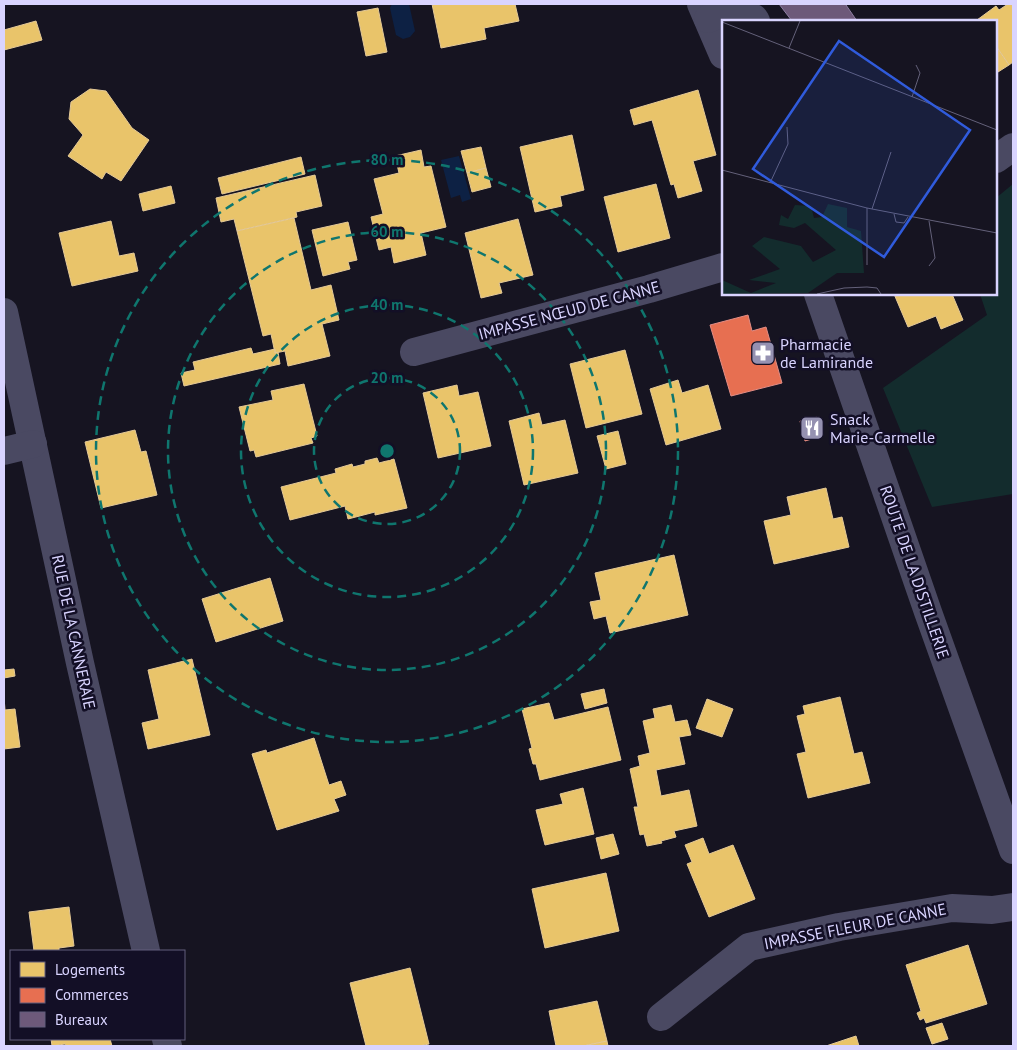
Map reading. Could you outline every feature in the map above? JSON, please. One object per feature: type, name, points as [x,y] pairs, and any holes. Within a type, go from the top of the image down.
[{"type":"street","points":[[722,53],[705,11],[734,8],[755,20]]},
{"type":"street","points":[[997,158],[1013,147]]},
{"type":"street","name":"IMPASSE NŒUD DE CANNE","points":[[414,352],[649,289],[722,267]]},
{"type":"street","name":"ROUTE DE LA DISTILLERIE","points":[[818,295],[1013,850]]},
{"type":"street","name":"RUE DE LA CANNERAIE","points":[[4,312],[80,663],[146,950]]},
{"type":"street","points":[[4,451],[33,444]]},
{"type":"street","name":"IMPASSE FLEUR DE CANNE","points":[[661,1017],[750,947],[839,927],[952,908],[992,910],[1013,907]]},
{"type":"green space","points":[[1013,184],[1013,494],[932,507],[883,388],[987,315],[980,295],[997,295],[997,197]]},
{"type":"water","points":[[392,4],[409,4],[415,31],[410,37],[403,39],[396,35],[390,8]]},
{"type":"water","points":[[459,156],[471,199],[462,202],[460,195],[451,198],[441,160]]},
{"type":"building: Logements","points":[[432,4],[515,4],[519,21],[484,28],[486,39],[441,48]]},
{"type":"building: Logements","points":[[1008,4],[1011,4],[1013,7],[1013,62],[1009,65],[997,47],[997,20],[977,20],[996,6],[999,10]]},
{"type":"building: Logements","points":[[378,8],[387,52],[366,56],[357,12]]},
{"type":"building: Logements","points":[[36,21],[42,40],[4,50],[4,30]]},
{"type":"building: Logements","points":[[997,47],[1009,65],[997,71]]},
{"type":"building: Logements","points":[[90,89],[106,91],[132,128],[149,140],[121,181],[106,172],[102,179],[68,156],[83,135],[69,119],[71,102]]},
{"type":"building: Logements","points":[[698,90],[716,155],[693,161],[702,191],[678,198],[674,184],[671,185],[652,120],[634,125],[630,110]]},
{"type":"building: Logements","points":[[572,135],[584,190],[560,196],[562,206],[535,212],[520,147]]},
{"type":"building: Logements","points":[[481,147],[486,168],[467,173],[461,151]]},
{"type":"building: Logements","points":[[421,150],[424,167],[431,166],[446,227],[421,233],[426,255],[394,263],[391,247],[379,250],[371,217],[383,214],[374,179],[399,173],[395,156]]},
{"type":"building: Logements","points":[[301,157],[305,174],[222,194],[218,178]]},
{"type":"building: Logements","points":[[486,168],[491,187],[472,192],[467,173]]},
{"type":"building: Logements","points":[[315,175],[322,206],[296,212],[297,217],[237,231],[234,219],[221,222],[216,198]]},
{"type":"building: Logements","points":[[656,184],[670,238],[618,252],[604,197]]},
{"type":"building: Logements","points":[[171,186],[175,203],[143,211],[139,194]]},
{"type":"building: Logements","points":[[294,218],[311,290],[331,285],[339,320],[322,324],[330,356],[288,366],[285,351],[275,353],[271,334],[263,336],[237,231]]},
{"type":"building: Logements","points":[[518,219],[533,275],[499,283],[502,293],[481,298],[465,233]]},
{"type":"building: Logements","points":[[111,221],[119,256],[134,253],[138,271],[72,286],[59,233]]},
{"type":"building: Logements","points":[[348,222],[357,260],[348,262],[350,269],[323,276],[312,230]]},
{"type":"building: Logements","points":[[894,295],[952,295],[963,320],[941,329],[936,316],[908,327]]},
{"type":"building: Logements","points":[[251,348],[253,354],[275,349],[275,353],[278,352],[280,364],[184,386],[181,373],[195,370],[193,362]]},
{"type":"building: Logements","points":[[625,350],[642,414],[586,428],[570,364]]},
{"type":"building: Logements","points":[[678,380],[682,393],[708,385],[721,429],[666,445],[650,389]]},
{"type":"building: Logements","points":[[304,384],[317,436],[311,438],[313,443],[256,457],[254,450],[250,451],[239,407],[273,400],[271,391]]},
{"type":"building: Logements","points":[[457,385],[459,396],[478,392],[491,446],[438,458],[423,393]]},
{"type":"building: Logements","points":[[539,413],[542,425],[565,420],[578,473],[524,485],[509,421]]},
{"type":"building: Logements","points":[[135,430],[141,452],[146,451],[157,495],[101,508],[85,442]]},
{"type":"building: Logements","points":[[618,431],[626,464],[606,469],[597,436]]},
{"type":"building: Logements","points":[[377,458],[379,463],[394,459],[407,508],[375,515],[375,512],[348,519],[345,506],[290,520],[281,487],[336,473],[335,469],[352,464],[353,467],[365,464],[365,461]]},
{"type":"building: Logements","points":[[826,488],[833,519],[842,517],[849,547],[774,564],[764,521],[791,515],[787,497]]},
{"type":"building: Logements","points":[[674,555],[688,615],[610,633],[606,616],[594,619],[590,602],[601,600],[595,573]]},
{"type":"building: Logements","points":[[270,578],[283,621],[216,642],[202,599]]},
{"type":"building: Logements","points":[[192,659],[210,735],[148,749],[142,723],[159,719],[148,670]]},
{"type":"building: Logements","points":[[14,669],[15,676],[4,678],[4,670]]},
{"type":"building: Logements","points":[[604,689],[607,703],[585,709],[581,694]]},
{"type":"building: Logements","points":[[4,697],[5,710],[15,709],[20,747],[4,749]]},
{"type":"building: Logements","points":[[840,697],[854,754],[862,752],[870,783],[808,798],[797,754],[806,752],[797,716],[805,714],[803,706]]},
{"type":"building: Logements","points":[[707,699],[733,709],[722,737],[696,728]]},
{"type":"building: Logements","points":[[549,703],[554,720],[608,707],[621,760],[540,780],[536,764],[533,764],[529,749],[532,748],[522,709]]},
{"type":"building: Logements","points":[[671,705],[675,722],[687,720],[691,735],[679,737],[685,764],[656,770],[661,796],[689,790],[697,826],[674,831],[676,837],[661,841],[662,843],[647,846],[644,834],[640,835],[634,807],[638,807],[630,769],[640,766],[638,756],[650,753],[643,721],[655,718],[653,709]]},
{"type":"building: Logements","points":[[314,738],[329,785],[341,781],[346,795],[334,799],[339,811],[277,830],[252,754],[266,750],[267,753]]},
{"type":"building: Logements","points":[[583,788],[594,834],[545,845],[536,810],[563,804],[560,794]]},
{"type":"building: Logements","points":[[613,834],[619,854],[601,859],[596,838]]},
{"type":"building: Logements","points":[[703,838],[709,854],[733,845],[755,899],[709,917],[687,864],[692,862],[685,845]]},
{"type":"building: Logements","points":[[606,873],[619,931],[545,948],[532,889]]},
{"type":"building: Logements","points":[[69,907],[74,946],[59,948],[59,950],[34,950],[29,912]]},
{"type":"building: Logements","points":[[968,945],[987,1004],[926,1023],[924,1018],[920,1020],[917,1013],[921,1011],[906,965]]},
{"type":"building: Logements","points":[[410,968],[429,1044],[419,1046],[366,1046],[350,983]]},
{"type":"building: Logements","points":[[597,1001],[607,1041],[583,1046],[556,1046],[549,1011]]},
{"type":"building: Logements","points":[[942,1023],[948,1039],[932,1044],[926,1028]]},
{"type":"building: Logements","points":[[856,1036],[859,1046],[826,1046]]},
{"type":"building: Logements","points":[[51,1040],[110,1040],[112,1046],[66,1046],[65,1044],[52,1046]]},
{"type":"building: Logements","points":[[607,1041],[608,1046],[583,1046]]},
{"type":"building: Commerces","points":[[748,315],[752,331],[766,327],[782,383],[731,396],[710,325]]},
{"type":"building: Commerces","points":[[817,417],[822,436],[805,441],[800,421]]},
{"type":"building: Bureaux","points":[[779,4],[848,4],[846,5],[856,20],[791,20]]},
{"type":"place","name":"Pharmacie de Lamirande","points":[[763,353]]},
{"type":"place","name":"Snack Marie-Carmelle","points":[[812,428]]}]
